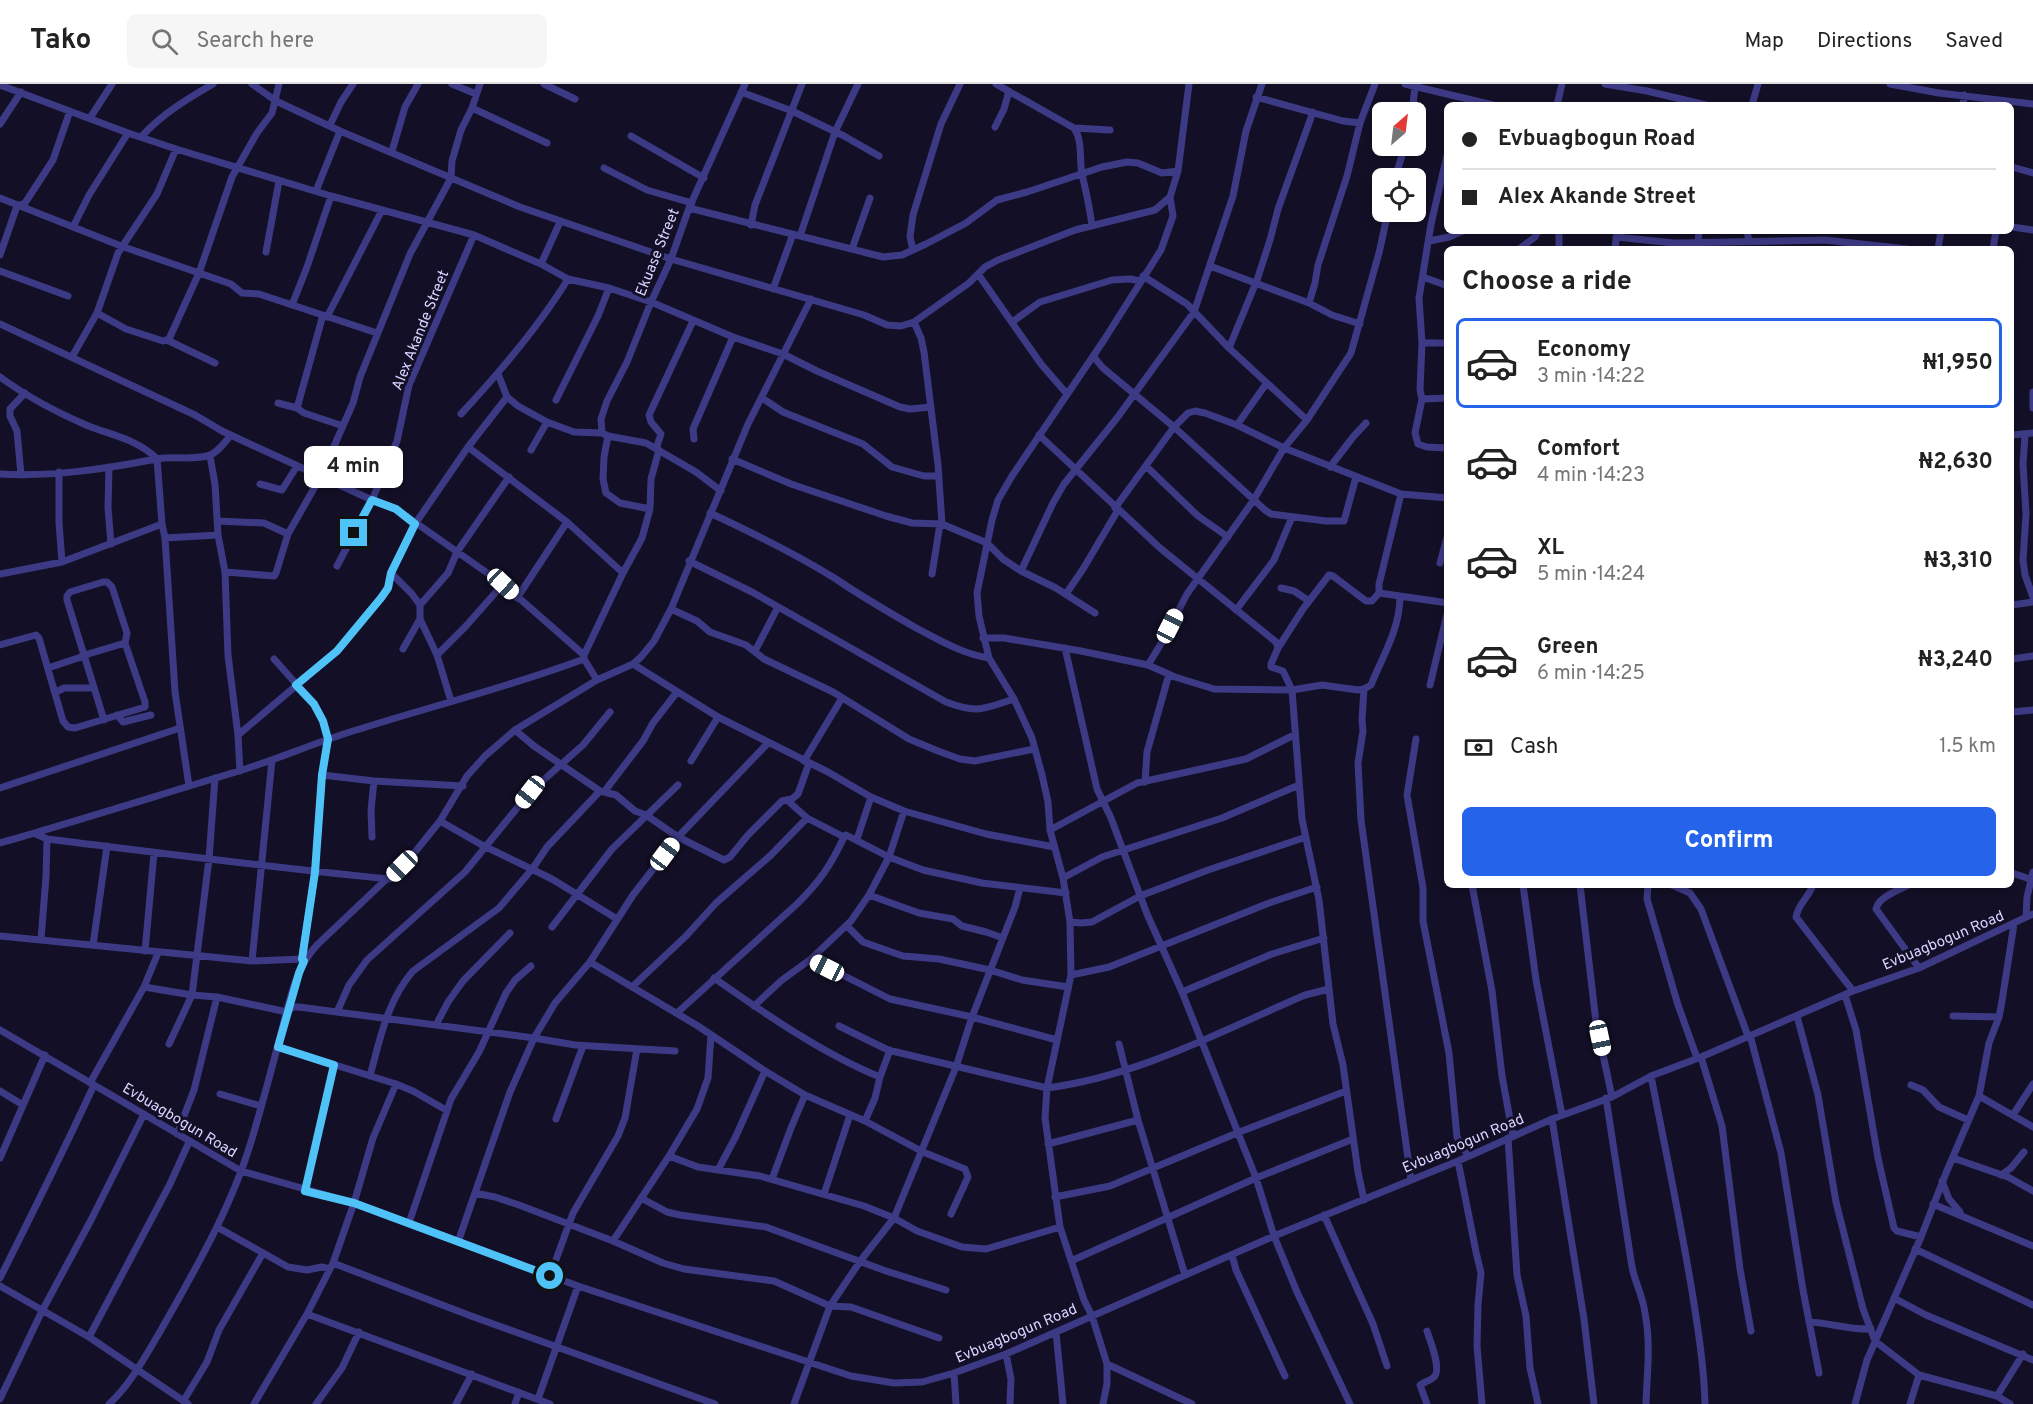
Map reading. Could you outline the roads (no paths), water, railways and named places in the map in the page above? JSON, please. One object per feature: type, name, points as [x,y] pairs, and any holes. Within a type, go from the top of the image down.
[{"type":"street","points":[[90,118],[112,84]]},
{"type":"street","points":[[142,136],[171,110],[213,84]]},
{"type":"street","points":[[252,84],[276,101],[340,131],[561,222],[671,259],[864,315],[887,325],[901,326],[914,322],[969,284],[985,267],[998,260],[1075,230],[1155,210],[1170,198]]},
{"type":"street","points":[[167,340],[199,273],[237,167],[272,113],[279,84]]},
{"type":"street","points":[[330,125],[353,84]]},
{"type":"street","points":[[392,151],[405,107],[418,84]]},
{"type":"street","points":[[452,84],[476,94]]},
{"type":"street","points":[[225,572],[274,576],[288,534],[321,476],[343,426],[377,333],[410,254],[451,178],[452,161],[458,141],[480,84]]},
{"type":"street","points":[[544,84],[575,99]]},
{"type":"street","name":"Ekuase Street","points":[[650,509],[621,503],[606,493],[603,479],[605,434],[601,419],[671,259],[691,205],[745,84]]},
{"type":"street","points":[[751,225],[755,205],[801,84]]},
{"type":"street","points":[[773,290],[797,235],[835,132],[858,84]]},
{"type":"street","points":[[913,250],[910,237],[913,215],[941,124],[960,84]]},
{"type":"street","points":[[996,84],[1074,128],[1110,130]]},
{"type":"street","points":[[1103,1404],[1107,1384],[1107,1364],[1060,1227],[1045,1118],[1047,1088],[1071,975],[1070,922],[1063,878],[1050,830],[1048,802],[1042,775],[1026,723],[989,658],[983,638],[977,593],[998,500],[1161,250],[1173,216],[1170,198],[1178,171],[1189,84]]},
{"type":"street","points":[[1021,571],[1064,483],[1117,418],[1194,312],[1233,195],[1246,131],[1262,84]]},
{"type":"street","points":[[1309,303],[1321,255],[1347,176],[1360,123],[1375,84]]},
{"type":"street","points":[[1405,84],[1463,101]]},
{"type":"street","points":[[1558,102],[1562,84]]},
{"type":"street","points":[[1605,84],[1693,102]]},
{"type":"street","points":[[1753,102],[1758,84]]},
{"type":"street","points":[[1890,84],[2033,104]]},
{"type":"street","points":[[0,85],[176,149],[279,181],[474,235],[541,264],[568,279],[609,288],[651,302],[733,337],[783,354],[818,372],[900,407],[910,409],[930,407]]},
{"type":"street","points":[[1413,102],[1415,87]]},
{"type":"street","points":[[995,127],[1004,109],[1009,91]]},
{"type":"street","points":[[0,124],[21,92]]},
{"type":"street","points":[[741,92],[792,111],[879,156]]},
{"type":"street","points":[[1963,102],[1964,95]]},
{"type":"street","points":[[1256,97],[1343,121],[1360,123]]},
{"type":"street","points":[[472,108],[547,143]]},
{"type":"street","points":[[17,206],[25,203],[53,159],[70,111]]},
{"type":"street","points":[[1228,348],[1255,283],[1289,177],[1313,112]]},
{"type":"street","points":[[1074,128],[1079,135],[1082,173],[1090,203],[1092,226]]},
{"type":"street","points":[[316,191],[340,131]]},
{"type":"street","points":[[73,227],[89,195],[128,133]]},
{"type":"street","points":[[631,136],[704,178]]},
{"type":"street","points":[[72,357],[97,313],[121,246],[157,194],[176,149]]},
{"type":"street","points":[[604,168],[646,190],[751,225],[893,257],[913,250],[966,223],[997,200],[1082,173],[1127,162],[1138,163],[1162,173],[1178,171]]},
{"type":"street","points":[[1444,167],[1419,297],[1422,399],[1415,433],[1418,444],[1444,448]]},
{"type":"street","points":[[2014,168],[2033,173]]},
{"type":"street","points":[[266,252],[279,181]]},
{"type":"street","points":[[292,305],[331,196]]},
{"type":"street","points":[[0,198],[121,246],[231,285],[242,293],[259,294],[377,333]]},
{"type":"street","points":[[852,249],[870,198]]},
{"type":"street","points":[[0,255],[17,206]]},
{"type":"street","points":[[297,408],[325,316],[382,210]]},
{"type":"street","points":[[541,264],[561,222]]},
{"type":"street","points":[[1148,665],[1186,594],[1253,501],[1284,448],[1307,420],[1351,352],[1386,222]]},
{"type":"street","points":[[2014,228],[2033,230]]},
{"type":"street","points":[[1429,241],[1456,234]]},
{"type":"street","points":[[1523,246],[1536,234]]},
{"type":"street","points":[[1616,234],[1674,246],[1698,243],[1825,240],[1880,246]]},
{"type":"street","points":[[1698,243],[1699,234]]},
{"type":"street","points":[[1748,234],[1749,241]]},
{"type":"street","name":"Alex Akande Street","points":[[337,566],[372,500],[397,441],[410,385],[474,235]]},
{"type":"street","points":[[1824,246],[1825,240]]},
{"type":"street","points":[[1210,266],[1360,324]]},
{"type":"street","points":[[0,271],[68,296]]},
{"type":"street","points":[[978,274],[1041,364],[1067,394]]},
{"type":"street","points":[[1423,277],[1444,285]]},
{"type":"street","points":[[1012,322],[1040,302],[1112,279],[1142,278],[1186,304],[1228,348],[1307,420]]},
{"type":"street","points":[[461,414],[498,374],[541,319],[568,279]]},
{"type":"street","points":[[556,400],[598,316],[609,288]]},
{"type":"street","points":[[0,936],[196,957],[252,961],[303,960],[415,852],[440,821],[467,776],[484,756],[515,730],[597,680],[633,664],[654,641],[671,609],[689,561],[721,491],[732,459],[811,299]]},
{"type":"street","points":[[97,313],[126,329],[163,341],[167,340],[215,363]]},
{"type":"street","points":[[0,843],[240,771],[328,739],[490,690],[584,657],[642,538],[650,509],[651,479],[661,434],[649,415],[693,321]]},
{"type":"street","points":[[914,322],[924,352],[939,476],[941,524],[932,574]]},
{"type":"street","points":[[0,324],[195,415],[297,466],[396,509],[503,584],[584,657],[597,680]]},
{"type":"street","points":[[694,439],[693,429],[733,337]]},
{"type":"street","points":[[1422,343],[1444,343]]},
{"type":"street","points":[[1093,356],[1103,368],[1174,427],[1253,501],[1271,514],[1344,521],[1356,477]]},
{"type":"street","points":[[498,374],[507,397],[518,406],[547,422],[574,432],[605,434],[646,443],[696,472],[721,491]]},
{"type":"street","points":[[0,377],[72,419],[135,443],[157,459],[165,538],[175,692],[189,786]]},
{"type":"street","points":[[1237,426],[1266,384]]},
{"type":"street","points":[[2033,392],[2033,408]]},
{"type":"street","points":[[21,475],[17,431],[10,416],[10,409],[25,393]]},
{"type":"street","points":[[238,735],[337,651],[381,598],[388,588],[391,573],[415,524],[468,447],[507,397]]},
{"type":"street","points":[[762,398],[783,412],[863,444],[892,467],[924,476],[939,476]]},
{"type":"street","points":[[1422,399],[1444,398]]},
{"type":"street","points":[[278,403],[343,426]]},
{"type":"street","points":[[1066,594],[1117,509],[1146,466],[1174,427],[1188,413],[1195,411],[1204,412],[1284,448],[1401,494],[1444,498]]},
{"type":"street","points":[[531,450],[547,422]]},
{"type":"street","points":[[1330,466],[1366,423]]},
{"type":"street","points":[[2014,435],[2029,434],[2023,464],[2026,514],[2023,560],[2025,575],[2033,597]]},
{"type":"street","points":[[0,474],[59,472],[157,459],[210,456],[231,435]]},
{"type":"street","points":[[1039,435],[1160,548],[1276,642],[1278,648]]},
{"type":"street","points":[[468,447],[567,522],[623,573]]},
{"type":"street","points":[[210,456],[215,484],[218,535],[225,572],[228,655],[240,771]]},
{"type":"street","points":[[732,459],[791,484],[886,516],[912,523],[941,524],[987,543],[1003,559],[1021,571],[1066,594],[1095,613]]},
{"type":"street","points":[[260,484],[282,490],[297,466]]},
{"type":"street","points":[[1146,466],[1197,516],[1228,537]]},
{"type":"street","points":[[109,467],[108,508],[111,544]]},
{"type":"street","points":[[59,472],[59,532],[62,562]]},
{"type":"street","points":[[420,605],[448,573],[457,552],[509,477]]},
{"type":"street","points":[[1364,1200],[1343,1065],[1333,1024],[1317,887],[1302,819],[1292,690],[1285,673],[1271,667],[1270,664],[1309,601],[1329,575],[1366,601],[1372,601],[1379,593],[1401,494]]},
{"type":"street","points":[[711,513],[832,577],[874,604],[946,644],[969,655],[989,658]]},
{"type":"street","points":[[1236,610],[1274,560],[1292,517]]},
{"type":"street","points":[[217,522],[264,523],[288,534]]},
{"type":"street","points":[[518,598],[567,522]]},
{"type":"street","points":[[0,574],[62,562],[162,524]]},
{"type":"street","points":[[165,538],[218,535]]},
{"type":"street","points":[[1440,563],[1444,548]]},
{"type":"street","points":[[689,561],[778,607],[946,702],[980,711],[1014,699]]},
{"type":"street","points":[[391,573],[420,605],[420,619],[437,655],[452,700]]},
{"type":"street","points":[[0,645],[36,635],[39,638],[63,721],[68,728],[75,728],[104,720],[117,715],[140,709],[145,706],[145,702],[125,643],[127,633],[112,587],[107,582],[70,592],[67,596],[104,720]]},
{"type":"street","points":[[437,655],[503,584]]},
{"type":"street","points":[[1281,588],[1294,591],[1309,601]]},
{"type":"street","points":[[1379,593],[1400,598],[1444,603]]},
{"type":"street","points":[[983,638],[1004,638],[1148,665],[1214,689],[1292,690],[1322,685],[1364,689],[1371,685],[1396,629],[1400,598]]},
{"type":"street","points":[[2014,605],[2033,602]]},
{"type":"street","points":[[755,651],[778,607]]},
{"type":"street","points":[[671,609],[697,621],[710,633],[746,645],[765,659],[842,698],[909,739],[960,759],[975,761],[1034,749]]},
{"type":"street","points":[[402,649],[420,619]]},
{"type":"street","points":[[1430,685],[1444,627]]},
{"type":"street","points":[[48,668],[125,643]]},
{"type":"street","points":[[1065,648],[1086,749],[1097,789],[1182,992],[1256,1178],[1274,1236],[1297,1292],[1350,1404]]},
{"type":"street","points":[[2014,659],[2033,656]]},
{"type":"street","points":[[109,1404],[136,1370],[217,1227],[241,1171],[303,960],[315,872],[322,775],[328,739],[323,721],[314,704],[274,659]]},
{"type":"street","points":[[633,664],[718,717],[871,797],[904,811],[986,834],[1054,847]]},
{"type":"street","points":[[1145,782],[1147,752],[1169,674]]},
{"type":"street","points":[[56,692],[64,688],[94,688]]},
{"type":"street","points":[[1364,689],[1363,731],[1358,763],[1361,820],[1411,1180]]},
{"type":"street","points":[[370,1076],[385,1018],[405,980],[413,971],[499,908],[533,868],[547,847],[602,791],[643,741],[653,723],[678,692]]},
{"type":"street","points":[[515,730],[560,764],[602,791],[616,795],[635,811],[646,815],[678,837],[725,860],[782,801],[795,798],[798,794],[806,762],[842,698]]},
{"type":"street","points":[[2014,712],[2033,710]]},
{"type":"street","points":[[337,1012],[349,985],[367,960],[465,872],[530,792],[583,745],[609,712]]},
{"type":"street","points":[[117,715],[123,722],[151,715]]},
{"type":"street","points":[[691,761],[718,717]]},
{"type":"street","points":[[0,788],[180,728]]},
{"type":"street","points":[[1050,830],[1137,783],[1246,759],[1294,735]]},
{"type":"street","points":[[1416,739],[1407,795],[1423,888],[1424,921],[1449,1053],[1457,1137],[1468,1156]]},
{"type":"street","points":[[458,1242],[510,1092],[534,1038],[555,1003],[590,962],[633,895],[678,837],[768,743]]},
{"type":"street","points":[[252,961],[272,760]]},
{"type":"street","points":[[322,775],[374,781],[463,786]]},
{"type":"street","points":[[169,1044],[192,995],[215,778]]},
{"type":"street","points":[[372,837],[371,810],[374,781]]},
{"type":"street","points":[[552,927],[612,849],[678,785]]},
{"type":"street","points":[[1063,878],[1122,849],[1222,818],[1299,785]]},
{"type":"street","points":[[857,839],[871,797]]},
{"type":"street","points":[[786,800],[807,818],[844,837],[846,835],[857,839],[923,870],[982,883],[1065,893]]},
{"type":"street","points":[[753,1006],[847,926],[869,895],[889,856],[904,811]]},
{"type":"street","points":[[632,987],[686,936],[716,903],[770,856],[807,818]]},
{"type":"street","points":[[440,821],[486,847],[533,868],[617,919]]},
{"type":"street","points":[[36,834],[46,839],[154,853],[389,879]]},
{"type":"street","points":[[676,1013],[817,884],[831,865],[844,837]]},
{"type":"street","points":[[1070,922],[1092,921],[1140,896],[1306,837]]},
{"type":"street","points":[[41,939],[46,878],[46,839]]},
{"type":"street","points":[[93,945],[107,846]]},
{"type":"street","points":[[145,951],[154,853]]},
{"type":"street","points":[[2014,873],[2032,876],[2030,916]]},
{"type":"street","points":[[1071,975],[1109,967],[1269,903],[1317,887]]},
{"type":"street","points":[[794,1404],[830,1306],[861,1260],[894,1218],[923,1152],[1015,907],[1020,888]]},
{"type":"street","points":[[1473,888],[1492,991],[1510,1137],[1517,1275],[1526,1316],[1530,1368],[1538,1404]]},
{"type":"street","points":[[1523,888],[1536,980],[1562,1115]]},
{"type":"street","points":[[1580,888],[1596,1022],[1609,1098],[1632,1267],[1645,1311],[1648,1349],[1646,1404]]},
{"type":"street","points":[[1648,888],[1647,899],[1652,919],[1678,1005],[1722,1126],[1750,1330]]},
{"type":"street","points":[[1679,888],[1690,893],[1701,909],[1749,1035],[1781,1153],[1819,1373]]},
{"type":"street","points":[[1812,888],[1798,908],[1796,916],[1853,991]]},
{"type":"street","points":[[1902,888],[1887,896],[1877,904],[1876,909],[1919,968]]},
{"type":"street","points":[[869,895],[919,913],[952,919],[962,926],[1003,938]]},
{"type":"street","name":"Evbuagbogun Road","points":[[0,1030],[241,1171],[305,1191],[354,1203],[578,1286],[851,1376],[894,1383],[922,1382],[1006,1354],[1274,1236],[1458,1161],[1552,1119],[1609,1098],[1651,1076],[1699,1058],[1853,991],[1919,968],[2030,916]]},
{"type":"street","points":[[1855,1404],[1867,1360],[1979,1096],[1989,1042],[1999,1017],[2014,924]]},
{"type":"street","points":[[847,926],[863,942],[903,956],[939,959],[990,970],[1022,980],[1068,987]]},
{"type":"street","points":[[436,1025],[448,1002],[463,981],[510,933]]},
{"type":"street","points":[[1182,992],[1272,954],[1324,938]]},
{"type":"street","points":[[0,1278],[31,1213],[63,1154],[92,1084],[144,987],[158,953]]},
{"type":"street","points":[[811,959],[890,999],[972,1017],[1057,1040]]},
{"type":"street","points":[[590,962],[806,1095],[865,1121],[923,1152],[959,1166],[967,1172],[968,1177],[951,1214]]},
{"type":"street","points":[[409,1223],[453,1094],[480,1052],[506,993],[515,980],[531,966]]},
{"type":"street","points":[[714,978],[753,1006],[822,1047],[880,1077]]},
{"type":"street","points":[[144,987],[217,997],[287,1012]]},
{"type":"street","points":[[839,1026],[890,1050],[1047,1088],[1072,1085],[1126,1071],[1162,1058],[1305,995],[1329,989]]},
{"type":"street","points":[[1845,995],[1856,1030],[1878,1158],[1894,1228],[1897,1231],[1921,1237]]},
{"type":"street","points":[[177,1134],[194,1090],[217,997]]},
{"type":"street","points":[[287,1012],[293,1007],[583,1046],[675,1051]]},
{"type":"street","points":[[1797,1016],[1818,1095],[1836,1202],[1863,1309],[1875,1341],[1919,1375],[1997,1396],[2010,1404]]},
{"type":"street","points":[[1953,1016],[1999,1017]]},
{"type":"street","points":[[613,1241],[697,1109],[708,1078],[711,1035]]},
{"type":"street","points":[[1119,1044],[1138,1120],[1185,1275]]},
{"type":"street","points":[[556,1119],[583,1046]]},
{"type":"street","points":[[278,1047],[396,1084],[446,1110]]},
{"type":"street","points":[[550,1276],[573,1213],[618,1136],[625,1118],[638,1049]]},
{"type":"street","points":[[865,1121],[890,1050]]},
{"type":"street","points":[[0,1158],[45,1055]]},
{"type":"street","points":[[305,1191],[334,1065]]},
{"type":"street","points":[[718,1170],[765,1071]]},
{"type":"street","points":[[1651,1076],[1677,1201],[1705,1376],[1705,1404]]},
{"type":"street","points":[[254,1404],[307,1314],[331,1266],[354,1203],[373,1138],[396,1084]]},
{"type":"street","points":[[2013,1115],[2033,1084]]},
{"type":"street","points":[[1911,1085],[1923,1090],[1939,1107],[1968,1120]]},
{"type":"street","points":[[0,1091],[23,1105]]},
{"type":"street","points":[[1055,1197],[1110,1186],[1346,1091]]},
{"type":"street","points":[[220,1094],[261,1106]]},
{"type":"street","points":[[772,1179],[806,1095]]},
{"type":"street","points":[[1979,1096],[2033,1127]]},
{"type":"street","points":[[0,1399],[6,1382],[144,1114]]},
{"type":"street","points":[[824,1194],[850,1115]]},
{"type":"street","points":[[1552,1119],[1584,1319],[1594,1404]]},
{"type":"street","points":[[1048,1144],[1138,1120]]},
{"type":"street","points":[[1071,1262],[1256,1178],[1353,1138]]},
{"type":"street","points":[[89,1337],[170,1184],[189,1142]]},
{"type":"street","points":[[2001,1175],[2019,1160],[2024,1152]]},
{"type":"street","points":[[669,1156],[698,1167],[772,1179],[864,1206],[894,1218],[917,1231],[962,1247],[986,1249],[1060,1227]]},
{"type":"street","points":[[1953,1158],[2001,1175],[2033,1191]]},
{"type":"street","points":[[1458,1161],[1481,1273],[1477,1346],[1482,1404]]},
{"type":"street","points":[[1942,1182],[1954,1207],[1969,1219]]},
{"type":"street","points":[[476,1193],[495,1197],[569,1224],[653,1259],[684,1269],[774,1281],[830,1306],[852,1307],[939,1338]]},
{"type":"street","points":[[641,1198],[667,1212],[766,1227],[886,1271],[946,1290]]},
{"type":"street","points":[[1933,1204],[2033,1246]]},
{"type":"street","points":[[1324,1215],[1373,1324],[1386,1366]]},
{"type":"street","points":[[217,1227],[294,1269],[307,1270],[331,1266],[715,1404]]},
{"type":"street","points":[[1916,1249],[2033,1305]]},
{"type":"street","points":[[0,1286],[89,1337],[187,1403],[207,1362],[219,1330],[263,1253]]},
{"type":"street","points":[[1232,1255],[1236,1270],[1285,1376]]},
{"type":"street","points":[[538,1399],[578,1286]]},
{"type":"street","points":[[1894,1298],[1926,1315],[2033,1359]]},
{"type":"street","points":[[307,1314],[550,1404]]},
{"type":"street","points":[[1809,1322],[1827,1323],[1852,1329],[1871,1329]]},
{"type":"street","points":[[1426,1331],[1434,1350],[1437,1373],[1434,1378],[1420,1385],[1426,1404]]},
{"type":"street","points":[[316,1404],[342,1368],[359,1332]]},
{"type":"street","points":[[1056,1332],[1064,1404]]},
{"type":"street","points":[[1006,1354],[1011,1379],[1010,1404]]},
{"type":"street","points":[[1997,1396],[2023,1354]]},
{"type":"street","points":[[1107,1364],[1192,1404]]},
{"type":"street","points":[[954,1373],[956,1404]]},
{"type":"street","points":[[456,1404],[472,1374]]},
{"type":"street","points":[[1910,1404],[1919,1375]]},
{"type":"street","points":[[515,1404],[519,1392]]}]
